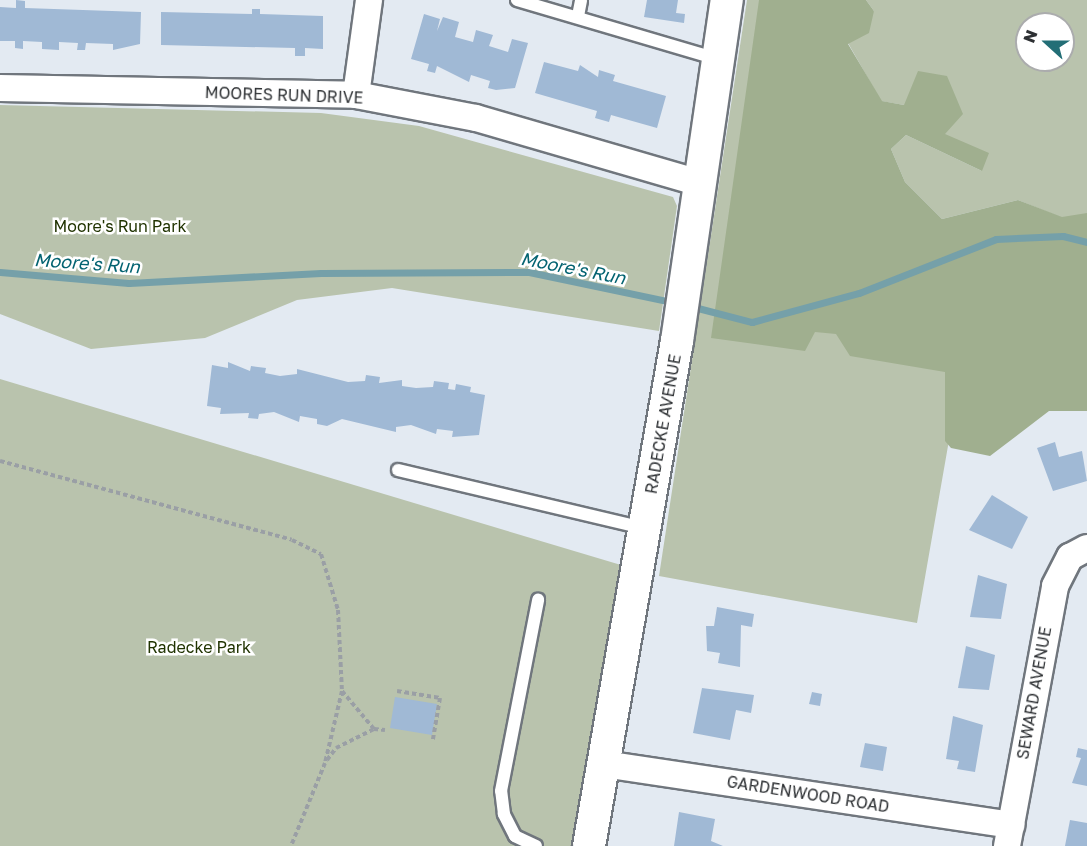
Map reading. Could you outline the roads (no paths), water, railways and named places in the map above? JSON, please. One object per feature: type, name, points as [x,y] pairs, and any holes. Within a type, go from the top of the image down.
[{"type":"street","points":[[356,95],[369,0]]},
{"type":"street","name":"RADECKE AVENUE","points":[[589,846],[677,341],[726,0]]},
{"type":"street","name":"MOORES RUN DRIVE","points":[[0,88],[356,95],[476,118],[700,183]]},
{"type":"street","name":"SEWARD AVENUE","points":[[1009,835],[1054,586],[1083,549]]},
{"type":"street","name":"GARDENWOOD ROAD","points":[[604,764],[1009,835]]},
{"type":"lane","points":[[517,0],[578,16],[717,59]]},
{"type":"lane","points":[[578,16],[581,0]]},
{"type":"lane","points":[[399,470],[645,528]]},
{"type":"lane","points":[[536,846],[515,836],[504,814],[501,791],[538,600]]},
{"type":"waterway","name":"Moore's Run","points":[[690,306],[752,322],[859,293],[996,239],[1063,236],[1087,242]]},
{"type":"waterway","name":"Moore's Run","points":[[0,272],[129,283],[321,273],[529,272],[676,303]]},
{"type":"park label","name":"Moore's Run Park","points":[[120,226]]},
{"type":"park label","name":"Radecke Park","points":[[199,647]]}]
